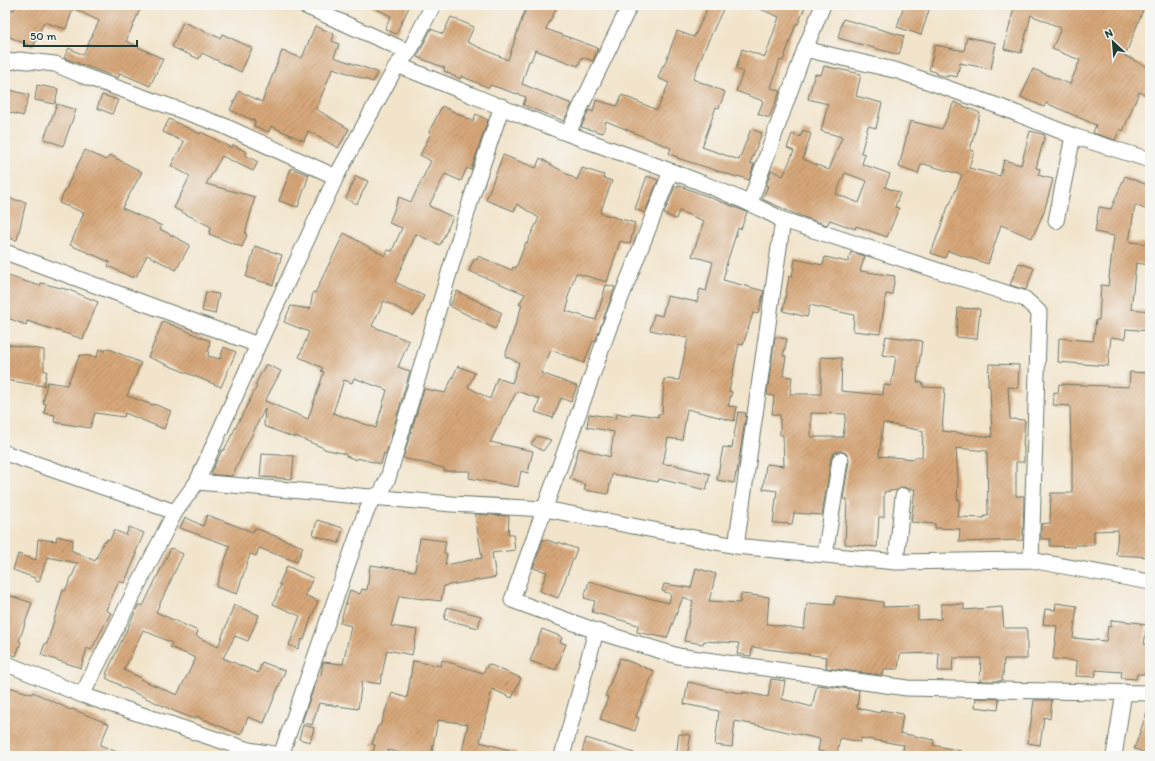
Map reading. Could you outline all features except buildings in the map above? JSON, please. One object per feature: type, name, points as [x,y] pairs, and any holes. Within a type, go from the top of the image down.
[{"type":"street","points":[[303,5],[409,52]]},
{"type":"street","points":[[82,695],[175,512],[197,482],[258,345],[336,177],[397,65],[409,52],[433,5]]},
{"type":"street","points":[[568,133],[630,5]]},
{"type":"street","points":[[750,203],[805,49],[823,5]]},
{"type":"street","points":[[805,49],[898,71],[998,106],[1073,136],[1150,160]]},
{"type":"street","points":[[5,63],[19,60],[55,64],[81,75],[222,125],[336,177]]},
{"type":"street","points":[[397,65],[568,133],[671,171],[750,203],[783,220],[1025,299],[1038,312],[1031,560]]},
{"type":"street","points":[[5,663],[82,695],[249,753],[283,756],[362,524],[373,497],[381,493],[388,478],[472,196],[502,106]]},
{"type":"street","points":[[1056,221],[1073,136]]},
{"type":"street","points":[[671,171],[609,328],[512,600],[596,631],[678,656],[907,688],[1150,693]]},
{"type":"street","points":[[736,546],[783,220]]},
{"type":"street","points":[[5,252],[258,345]]},
{"type":"street","points":[[5,453],[175,512]]},
{"type":"street","points":[[825,555],[840,460]]},
{"type":"street","points":[[197,482],[452,504],[545,509],[736,546],[896,562],[1031,560],[1150,582]]},
{"type":"street","points":[[896,562],[902,496]]},
{"type":"street","points":[[562,756],[596,631]]},
{"type":"street","points":[[1114,756],[1124,692]]}]
